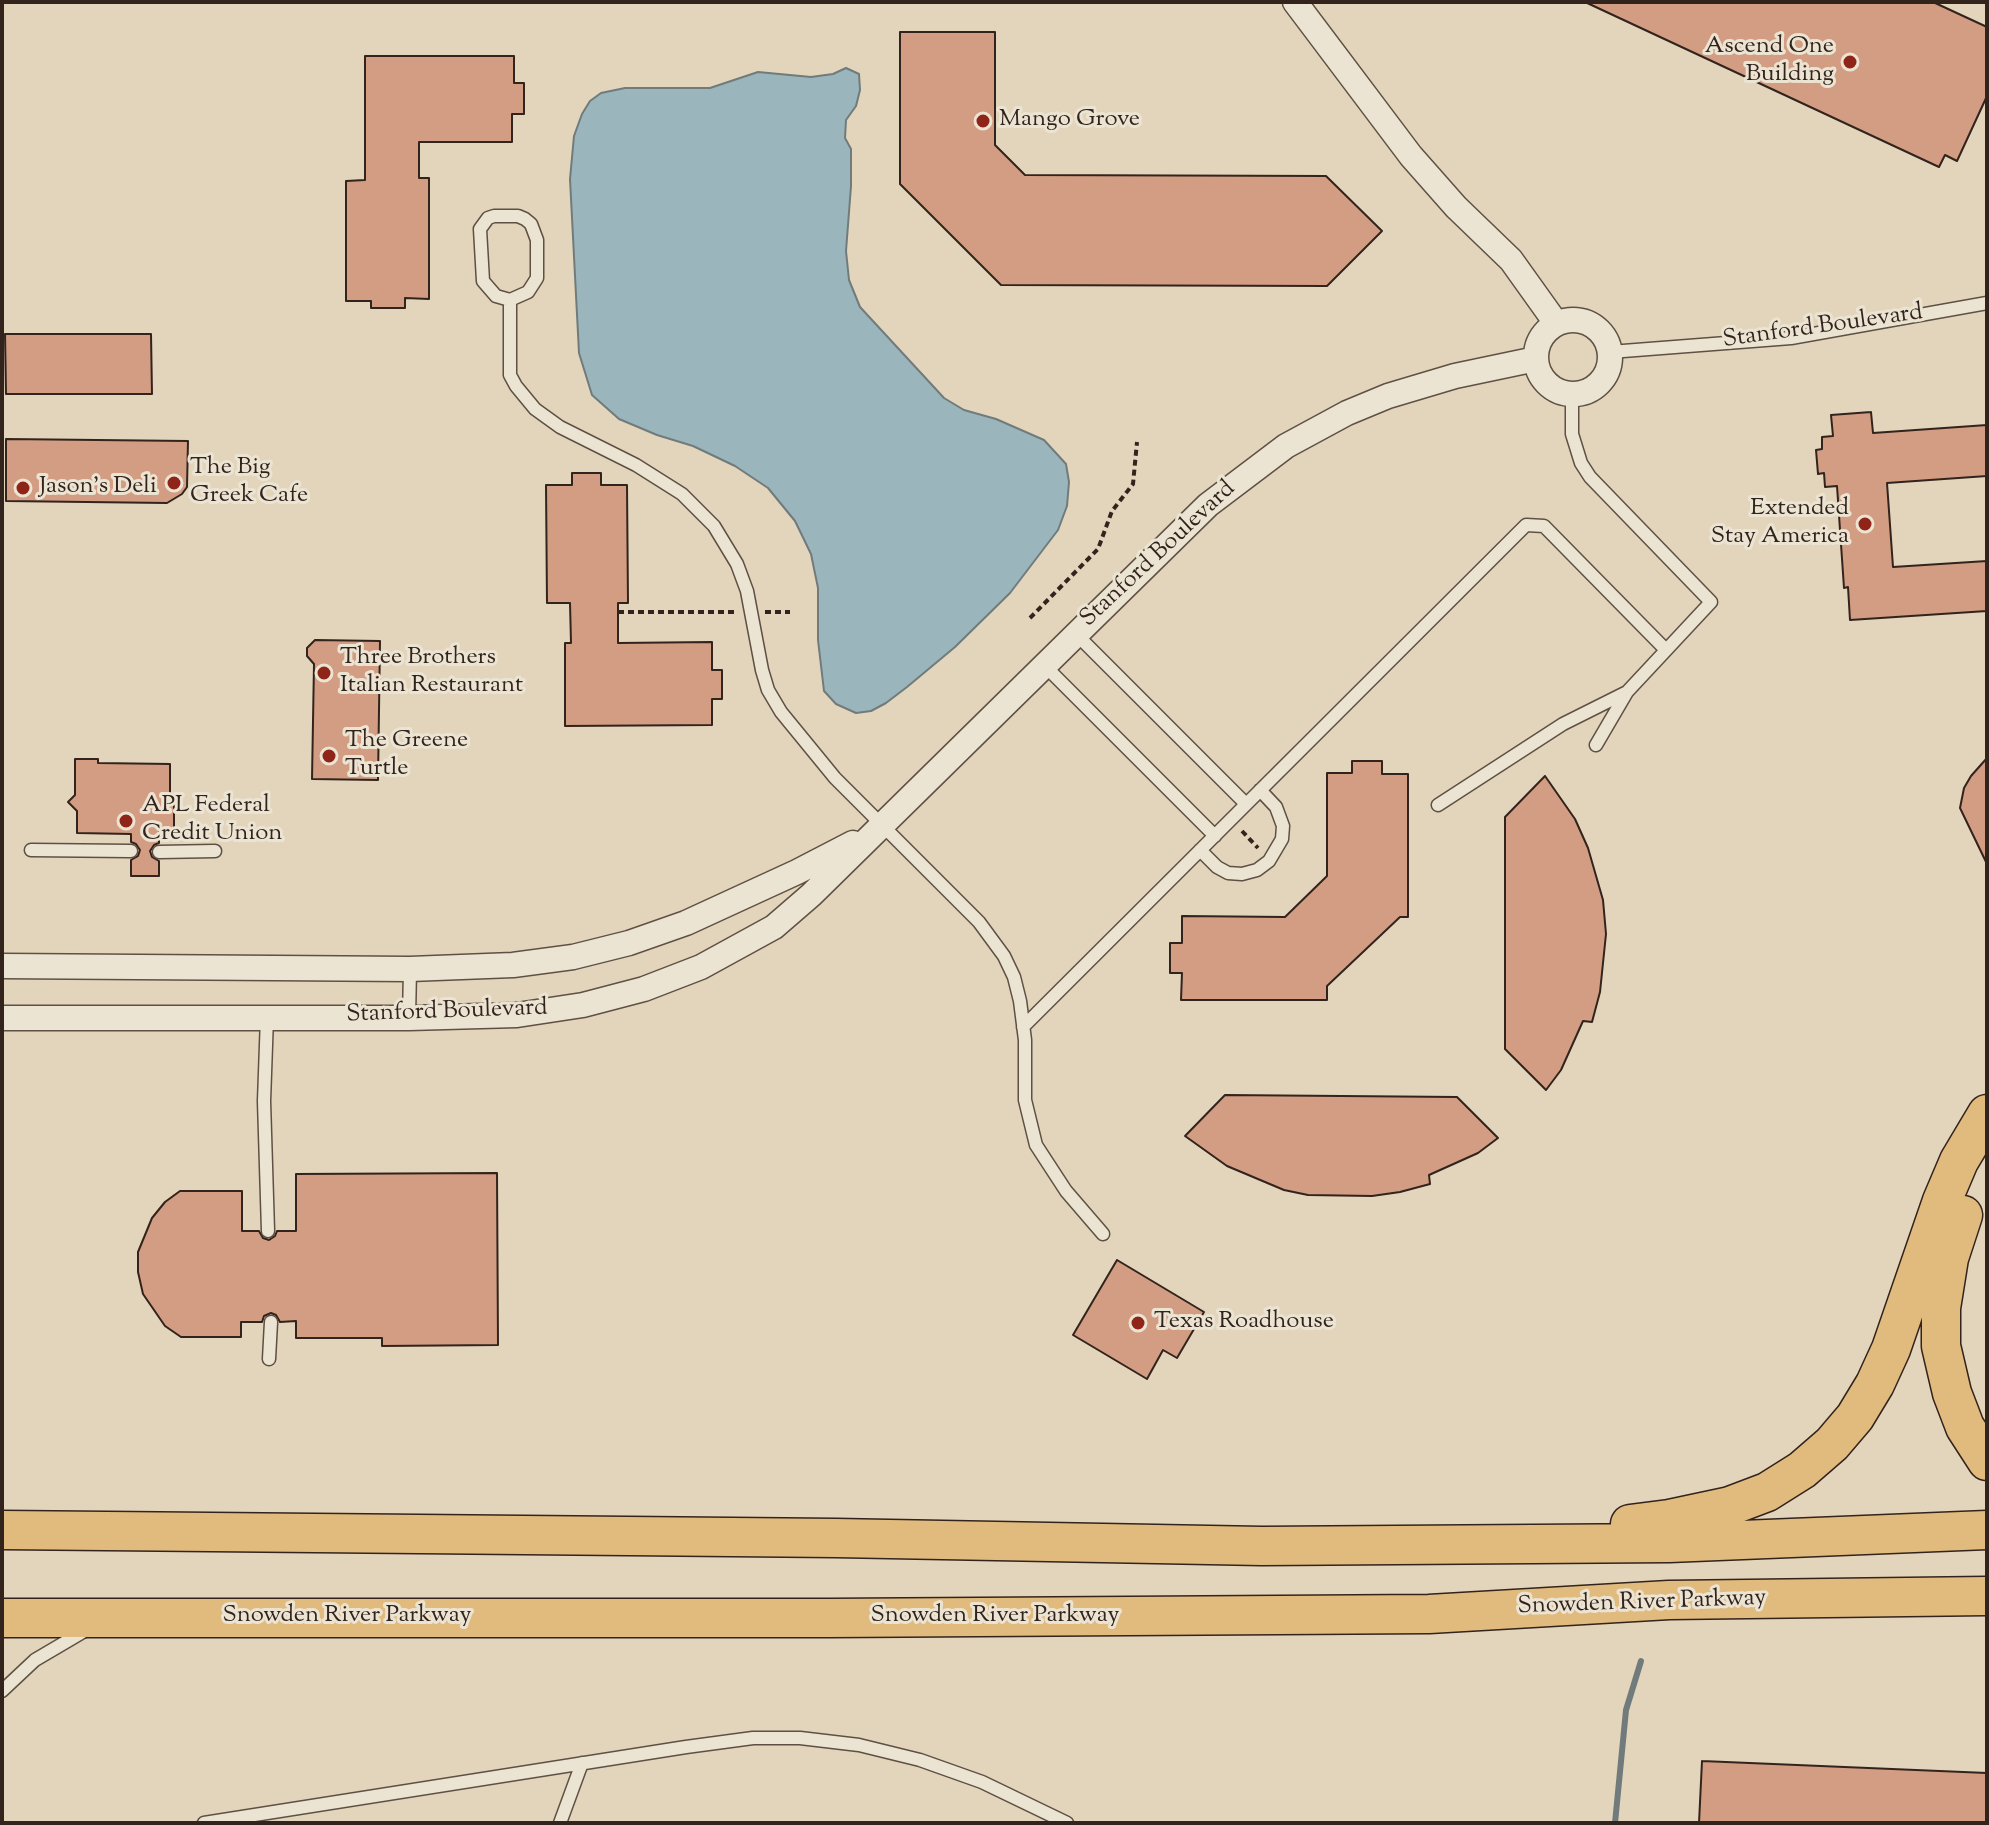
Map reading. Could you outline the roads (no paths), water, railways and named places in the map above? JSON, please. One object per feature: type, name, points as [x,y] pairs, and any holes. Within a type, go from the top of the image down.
[{"type":"main road","points":[[1443,1546],[1684,1516],[1730,1506],[1767,1492],[1802,1470],[1832,1444],[1855,1417],[1875,1384],[1891,1349],[1942,1201],[1959,1161],[1987,1114]]},
{"type":"main road","points":[[1987,1161],[1964,1209],[1949,1258],[1941,1308],[1941,1346],[1952,1393],[1965,1427],[1987,1461]]},
{"type":"main road","points":[[2,1530],[836,1538],[1141,1546],[1443,1546],[1684,1543],[1987,1530]]},
{"type":"main road","name":"Snowden River Parkway","points":[[2,1618],[924,1618],[1429,1614],[1669,1600],[1987,1596]]},
{"type":"main road","points":[[1429,1614],[1669,1622],[1987,1619]]},
{"type":"street","points":[[1295,2],[1411,156],[1447,197],[1511,260],[1556,323]]},
{"type":"street","points":[[1576,319],[1587,322],[1605,338],[1610,352],[1608,371],[1600,383],[1586,392],[1572,394],[1556,390],[1545,381],[1536,359],[1540,340],[1547,330],[1556,323],[1576,319]]},
{"type":"street","name":"Stanford Boulevard","points":[[2,1018],[517,1015],[583,1005],[644,989],[701,967],[774,927],[823,884],[1208,505],[1286,446],[1330,421],[1388,396],[1455,376],[1536,359]]},
{"type":"street","name":"Stanford Boulevard","points":[[2,966],[410,969],[513,965],[573,957],[629,943],[686,923],[839,852],[882,825]]},
{"type":"lane","points":[[494,216],[525,219],[531,224],[537,240],[537,278],[528,292],[510,300],[496,296],[483,281],[480,229],[488,218],[494,216]]},
{"type":"lane","points":[[510,300],[510,375],[516,386],[535,409],[560,427],[658,477],[700,510],[737,564],[747,591],[762,670],[775,701],[835,778],[993,938],[1014,977],[1020,1001],[1025,1100],[1036,1145],[1066,1191],[1103,1234]]},
{"type":"lane","name":"Stanford Boulevard","points":[[1610,352],[1791,338],[1987,303]]},
{"type":"lane","points":[[1572,394],[1572,434],[1581,463],[1590,477],[1711,602],[1627,692],[1596,745]]},
{"type":"lane","points":[[1023,1027],[1526,525],[1544,526],[1666,650]]},
{"type":"lane","points":[[1075,633],[1246,804]]},
{"type":"lane","points":[[1044,665],[1215,836]]},
{"type":"lane","points":[[1438,805],[1563,724],[1627,692]]},
{"type":"lane","points":[[1200,850],[1228,873],[1242,874],[1257,870],[1269,861],[1282,839],[1283,826],[1276,807],[1260,790]]},
{"type":"lane","points":[[31,850],[131,851]]},
{"type":"lane","points":[[159,852],[215,851]]},
{"type":"lane","points":[[409,1018],[410,969]]},
{"type":"lane","points":[[267,1017],[264,1101],[268,1231]]},
{"type":"lane","points":[[269,1359],[271,1322]]},
{"type":"lane","points":[[2,1691],[52,1648],[110,1617]]},
{"type":"lane","points":[[204,1823],[753,1738],[800,1738],[859,1745],[920,1760],[982,1782],[1067,1823]]},
{"type":"lane","points":[[560,1823],[582,1763]]},
{"type":"water","points":[[846,68],[859,74],[860,90],[856,106],[846,120],[845,138],[851,149],[846,251],[849,280],[860,307],[944,398],[964,410],[996,419],[1044,440],[1066,464],[1069,482],[1067,506],[1058,530],[1010,593],[955,647],[907,687],[871,711],[856,713],[836,704],[824,691],[818,640],[818,588],[811,554],[795,521],[768,488],[735,466],[693,446],[619,419],[592,395],[579,353],[570,179],[574,136],[590,101],[601,93],[625,88],[710,88],[758,72],[811,77],[833,74]]},
{"type":"waterway","points":[[1615,1823],[1626,1710],[1641,1661]]},
{"type":"place","name":"Ascend One Building","points":[[1850,62]]},
{"type":"place","name":"Mango Grove","points":[[983,121]]},
{"type":"place","name":"The Big Greek Cafe","points":[[174,483]]},
{"type":"place","name":"Jason's Deli","points":[[23,488]]},
{"type":"place","name":"Extended Stay America","points":[[1865,524]]},
{"type":"place","name":"Three Brothers Italian Restaurant","points":[[324,673]]},
{"type":"place","name":"The Greene Turtle","points":[[329,756]]},
{"type":"place","name":"APL Federal Credit Union","points":[[126,821]]},
{"type":"place","name":"Texas Roadhouse","points":[[1138,1323]]}]
